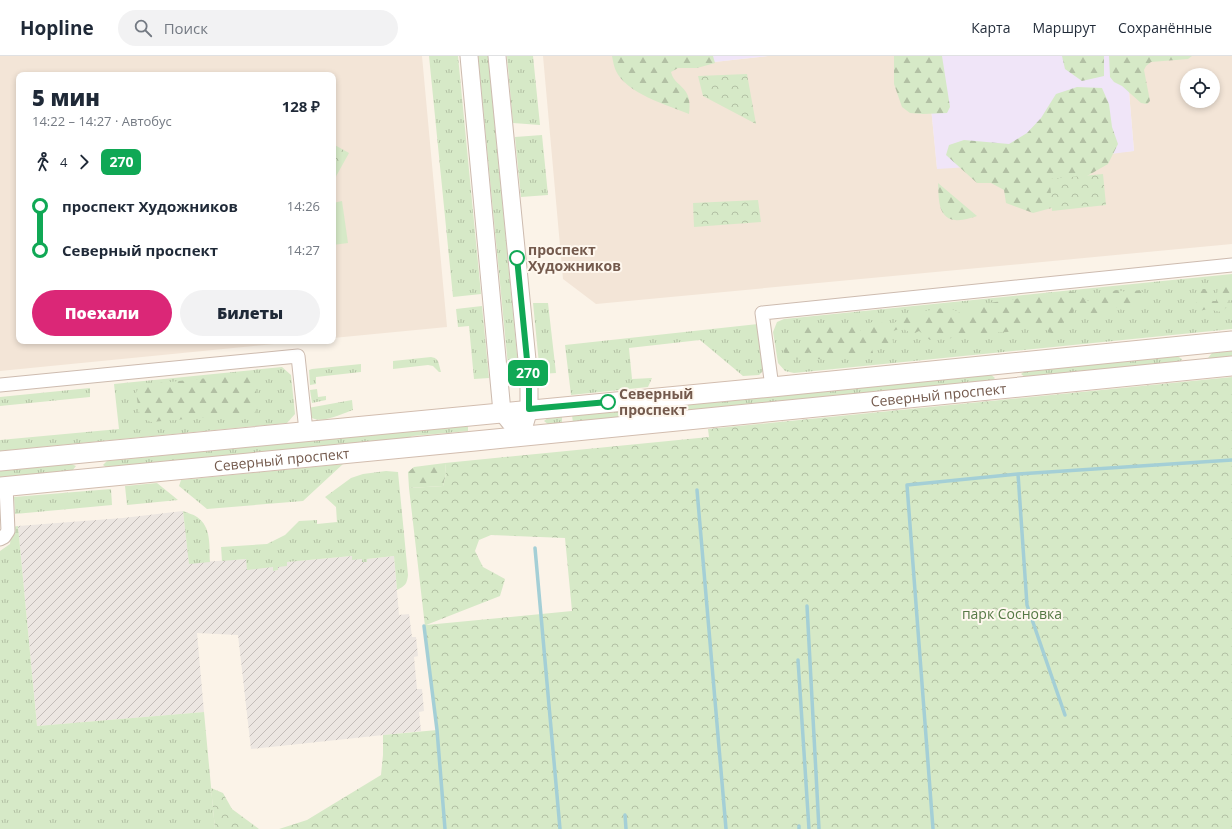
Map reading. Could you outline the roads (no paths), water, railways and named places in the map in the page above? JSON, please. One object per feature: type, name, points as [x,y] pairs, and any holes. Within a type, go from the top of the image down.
[{"type":"main road","name":"Северный проспект","points":[[0,460],[772,387],[1232,341]]},
{"type":"main road","points":[[1200,344],[1194,352],[1194,361],[1203,369]]},
{"type":"main road","points":[[997,364],[1005,372],[1006,382],[1000,388]]},
{"type":"main road","name":"Северный проспект","points":[[3,487],[1232,366]]},
{"type":"street","points":[[469,56],[502,412],[521,436]]},
{"type":"street","points":[[497,56],[529,380],[529,409],[521,436]]},
{"type":"street","points":[[772,387],[762,313],[1232,265]]},
{"type":"street","points":[[0,385],[298,356],[306,431]]},
{"type":"street","points":[[0,539],[4,537],[8,531],[3,487]]},
{"type":"waterway","points":[[933,829],[907,485],[1018,474],[1232,460]]},
{"type":"waterway","points":[[1018,474],[1027,605],[1065,715]]},
{"type":"waterway","points":[[697,490],[726,829]]},
{"type":"waterway","points":[[535,548],[560,829]]},
{"type":"waterway","points":[[807,606],[819,829]]},
{"type":"waterway","points":[[424,626],[437,730],[445,829]]},
{"type":"waterway","points":[[798,660],[809,829]]},
{"type":"waterway","points":[[625,815],[626,829]]},
{"type":"place","name":"проспект Художников","points":[[517,258]]},
{"type":"place","name":"Северный проспект","points":[[608,402]]},
{"type":"park label","name":"парк Сосновка","points":[[1012,614]]}]
